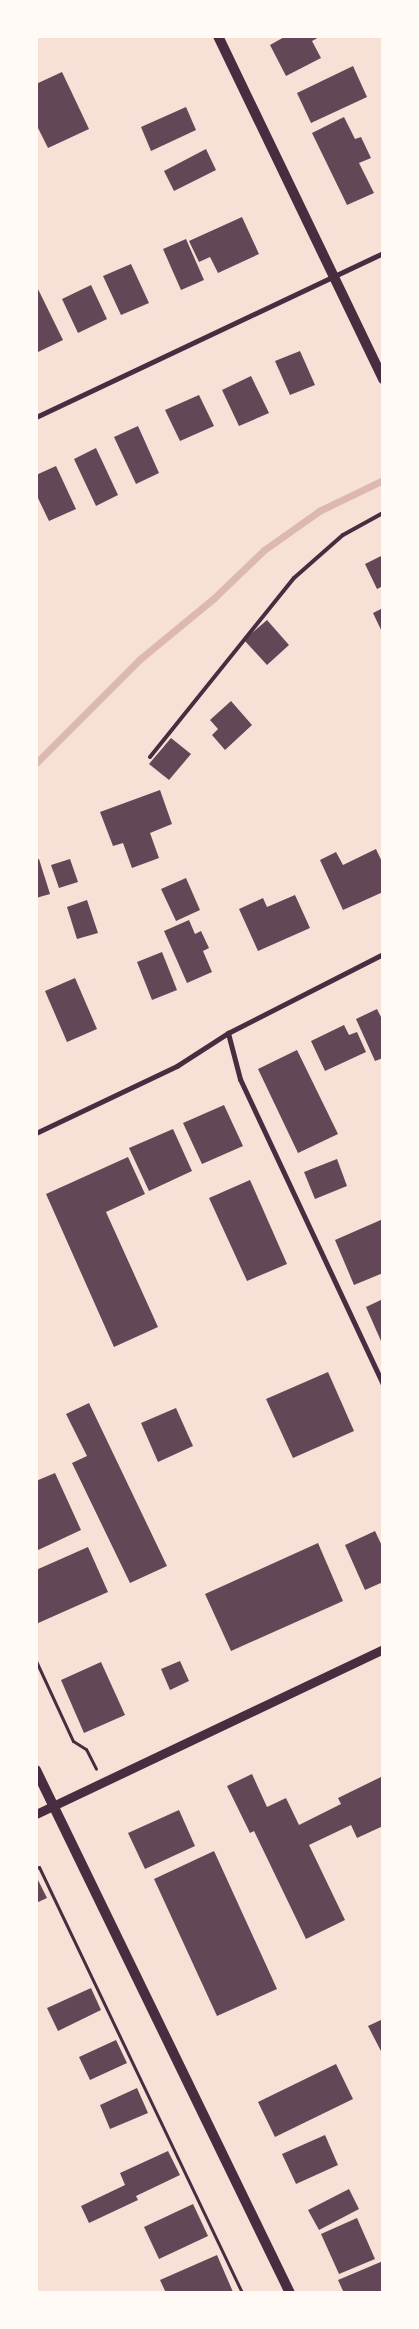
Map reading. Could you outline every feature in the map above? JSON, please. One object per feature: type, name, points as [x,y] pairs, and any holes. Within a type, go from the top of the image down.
[{"type":"main road","points":[[218,36],[383,379]]},
{"type":"main road","points":[[36,1770],[290,2293]]},
{"type":"street","points":[[36,417],[383,253]]},
{"type":"street","points":[[36,1133],[177,1066],[228,1033],[383,954]]},
{"type":"street","points":[[228,1033],[240,1079],[383,1384]]},
{"type":"street","points":[[36,1814],[383,1649]]},
{"type":"lane","points":[[150,757],[294,578],[343,535],[383,513]]},
{"type":"path","points":[[36,1661],[73,1741],[86,1749],[103,1783]]},
{"type":"path","points":[[36,1868],[39,1866],[242,2293]]},
{"type":"building","points":[[286,36],[321,36],[312,41],[321,58],[286,76],[270,45]]},
{"type":"building","points":[[353,66],[367,97],[311,123],[297,93]]},
{"type":"building","points":[[62,72],[89,129],[48,148],[36,124],[36,84]]},
{"type":"building","points":[[186,107],[196,130],[151,151],[141,127]]},
{"type":"building","points":[[344,117],[355,139],[361,137],[371,158],[359,163],[374,193],[347,205],[312,133]]},
{"type":"building","points":[[206,149],[216,170],[174,191],[164,171]]},
{"type":"building","points":[[242,217],[259,254],[218,273],[210,257],[199,262],[189,241]]},
{"type":"building","points":[[186,239],[204,280],[181,290],[163,249]]},
{"type":"building","points":[[131,264],[149,303],[121,315],[103,276]]},
{"type":"building","points":[[36,285],[63,340],[36,353]]},
{"type":"building","points":[[91,285],[107,319],[78,333],[62,299]]},
{"type":"building","points":[[300,351],[315,385],[290,395],[275,361]]},
{"type":"building","points":[[251,376],[269,413],[239,426],[222,390]]},
{"type":"building","points":[[199,395],[214,426],[180,441],[165,410]]},
{"type":"building","points":[[138,426],[159,473],[136,484],[114,437]]},
{"type":"building","points":[[96,448],[118,495],[96,506],[74,459]]},
{"type":"building","points":[[56,466],[76,509],[49,521],[36,494],[36,475]]},
{"type":"building","points":[[383,555],[383,586],[377,589],[365,564]]},
{"type":"building","points":[[383,608],[383,634],[373,613]]},
{"type":"building","points":[[267,620],[289,645],[267,665],[244,640]]},
{"type":"building","points":[[231,701],[252,725],[225,750],[212,735],[218,729],[210,720]]},
{"type":"building","points":[[171,738],[191,754],[169,780],[149,764]]},
{"type":"building","points":[[160,790],[172,824],[150,833],[159,858],[132,868],[123,843],[113,846],[100,812]]},
{"type":"building","points":[[376,849],[383,864],[383,892],[343,910],[320,860],[336,852],[343,865]]},
{"type":"building","points":[[39,859],[50,894],[36,898],[36,860]]},
{"type":"building","points":[[70,859],[78,882],[59,888],[51,865]]},
{"type":"building","points":[[186,878],[200,910],[176,921],[161,889]]},
{"type":"building","points":[[295,895],[310,928],[258,951],[239,909],[263,898],[267,907]]},
{"type":"building","points":[[87,900],[98,933],[77,939],[67,907]]},
{"type":"building","points":[[189,920],[195,934],[201,931],[209,948],[203,951],[212,972],[187,983],[164,931]]},
{"type":"building","points":[[162,952],[177,990],[152,1000],[137,962]]},
{"type":"building","points":[[75,978],[97,1029],[67,1042],[45,991]]},
{"type":"building","points":[[377,1009],[383,1021],[383,1058],[375,1061],[356,1019]]},
{"type":"building","points":[[344,1025],[349,1035],[357,1032],[366,1052],[325,1071],[311,1041]]},
{"type":"building","points":[[297,1050],[338,1134],[298,1153],[258,1069]]},
{"type":"building","points":[[224,1105],[243,1146],[202,1164],[183,1123]]},
{"type":"building","points":[[173,1129],[192,1171],[149,1191],[129,1148]]},
{"type":"building","points":[[128,1157],[145,1194],[106,1212],[158,1327],[114,1347],[46,1194]]},
{"type":"building","points":[[337,1159],[347,1186],[315,1199],[304,1172]]},
{"type":"building","points":[[250,1180],[287,1264],[247,1281],[209,1198]]},
{"type":"building","points":[[383,1219],[383,1273],[354,1285],[335,1240]]},
{"type":"building","points":[[383,1299],[383,1340],[381,1341],[366,1307]]},
{"type":"building","points":[[328,1372],[354,1431],[293,1458],[266,1399]]},
{"type":"building","points":[[89,1403],[167,1566],[130,1583],[72,1463],[87,1456],[66,1414]]},
{"type":"building","points":[[176,1408],[193,1446],[158,1462],[141,1423]]},
{"type":"building","points":[[55,1473],[81,1530],[36,1551],[36,1481]]},
{"type":"building","points":[[375,1531],[383,1548],[383,1582],[365,1590],[345,1545]]},
{"type":"building","points":[[318,1543],[343,1601],[231,1651],[205,1594]]},
{"type":"building","points":[[88,1547],[108,1592],[36,1624],[36,1570]]},
{"type":"building","points":[[180,1661],[189,1681],[170,1690],[161,1669]]},
{"type":"building","points":[[101,1662],[125,1715],[84,1733],[61,1680]]},
{"type":"building","points":[[252,1774],[267,1807],[286,1798],[299,1825],[341,1804],[338,1798],[383,1776],[383,1826],[357,1838],[351,1825],[309,1845],[345,1920],[306,1939],[254,1831],[250,1833],[227,1786]]},
{"type":"building","points":[[179,1810],[195,1846],[145,1869],[128,1833]]},
{"type":"building","points":[[214,1851],[277,1989],[217,2016],[154,1879]]},
{"type":"building","points":[[36,1876],[47,1898],[36,1903]]},
{"type":"building","points":[[91,1988],[101,2010],[58,2031],[47,2008]]},
{"type":"building","points":[[383,2019],[383,2055],[368,2026]]},
{"type":"building","points":[[116,2040],[127,2063],[90,2080],[79,2057]]},
{"type":"building","points":[[336,2064],[353,2099],[275,2137],[258,2102]]},
{"type":"building","points":[[137,2088],[148,2113],[110,2129],[100,2105]]},
{"type":"building","points":[[325,2135],[338,2165],[296,2184],[282,2154]]},
{"type":"building","points":[[168,2151],[180,2175],[136,2196],[138,2200],[89,2223],[81,2206],[125,2185],[120,2173]]},
{"type":"building","points":[[349,2189],[359,2209],[319,2230],[308,2210]]},
{"type":"building","points":[[193,2204],[208,2236],[159,2259],[144,2227]]},
{"type":"building","points":[[357,2218],[375,2259],[339,2274],[321,2234]]},
{"type":"building","points":[[217,2255],[233,2292],[166,2293],[160,2280]]},
{"type":"building","points":[[383,2261],[383,2293],[344,2293],[338,2280]]},
{"type":"waterway","points":[[36,763],[140,659],[214,598],[264,550],[319,511],[383,480]]}]
